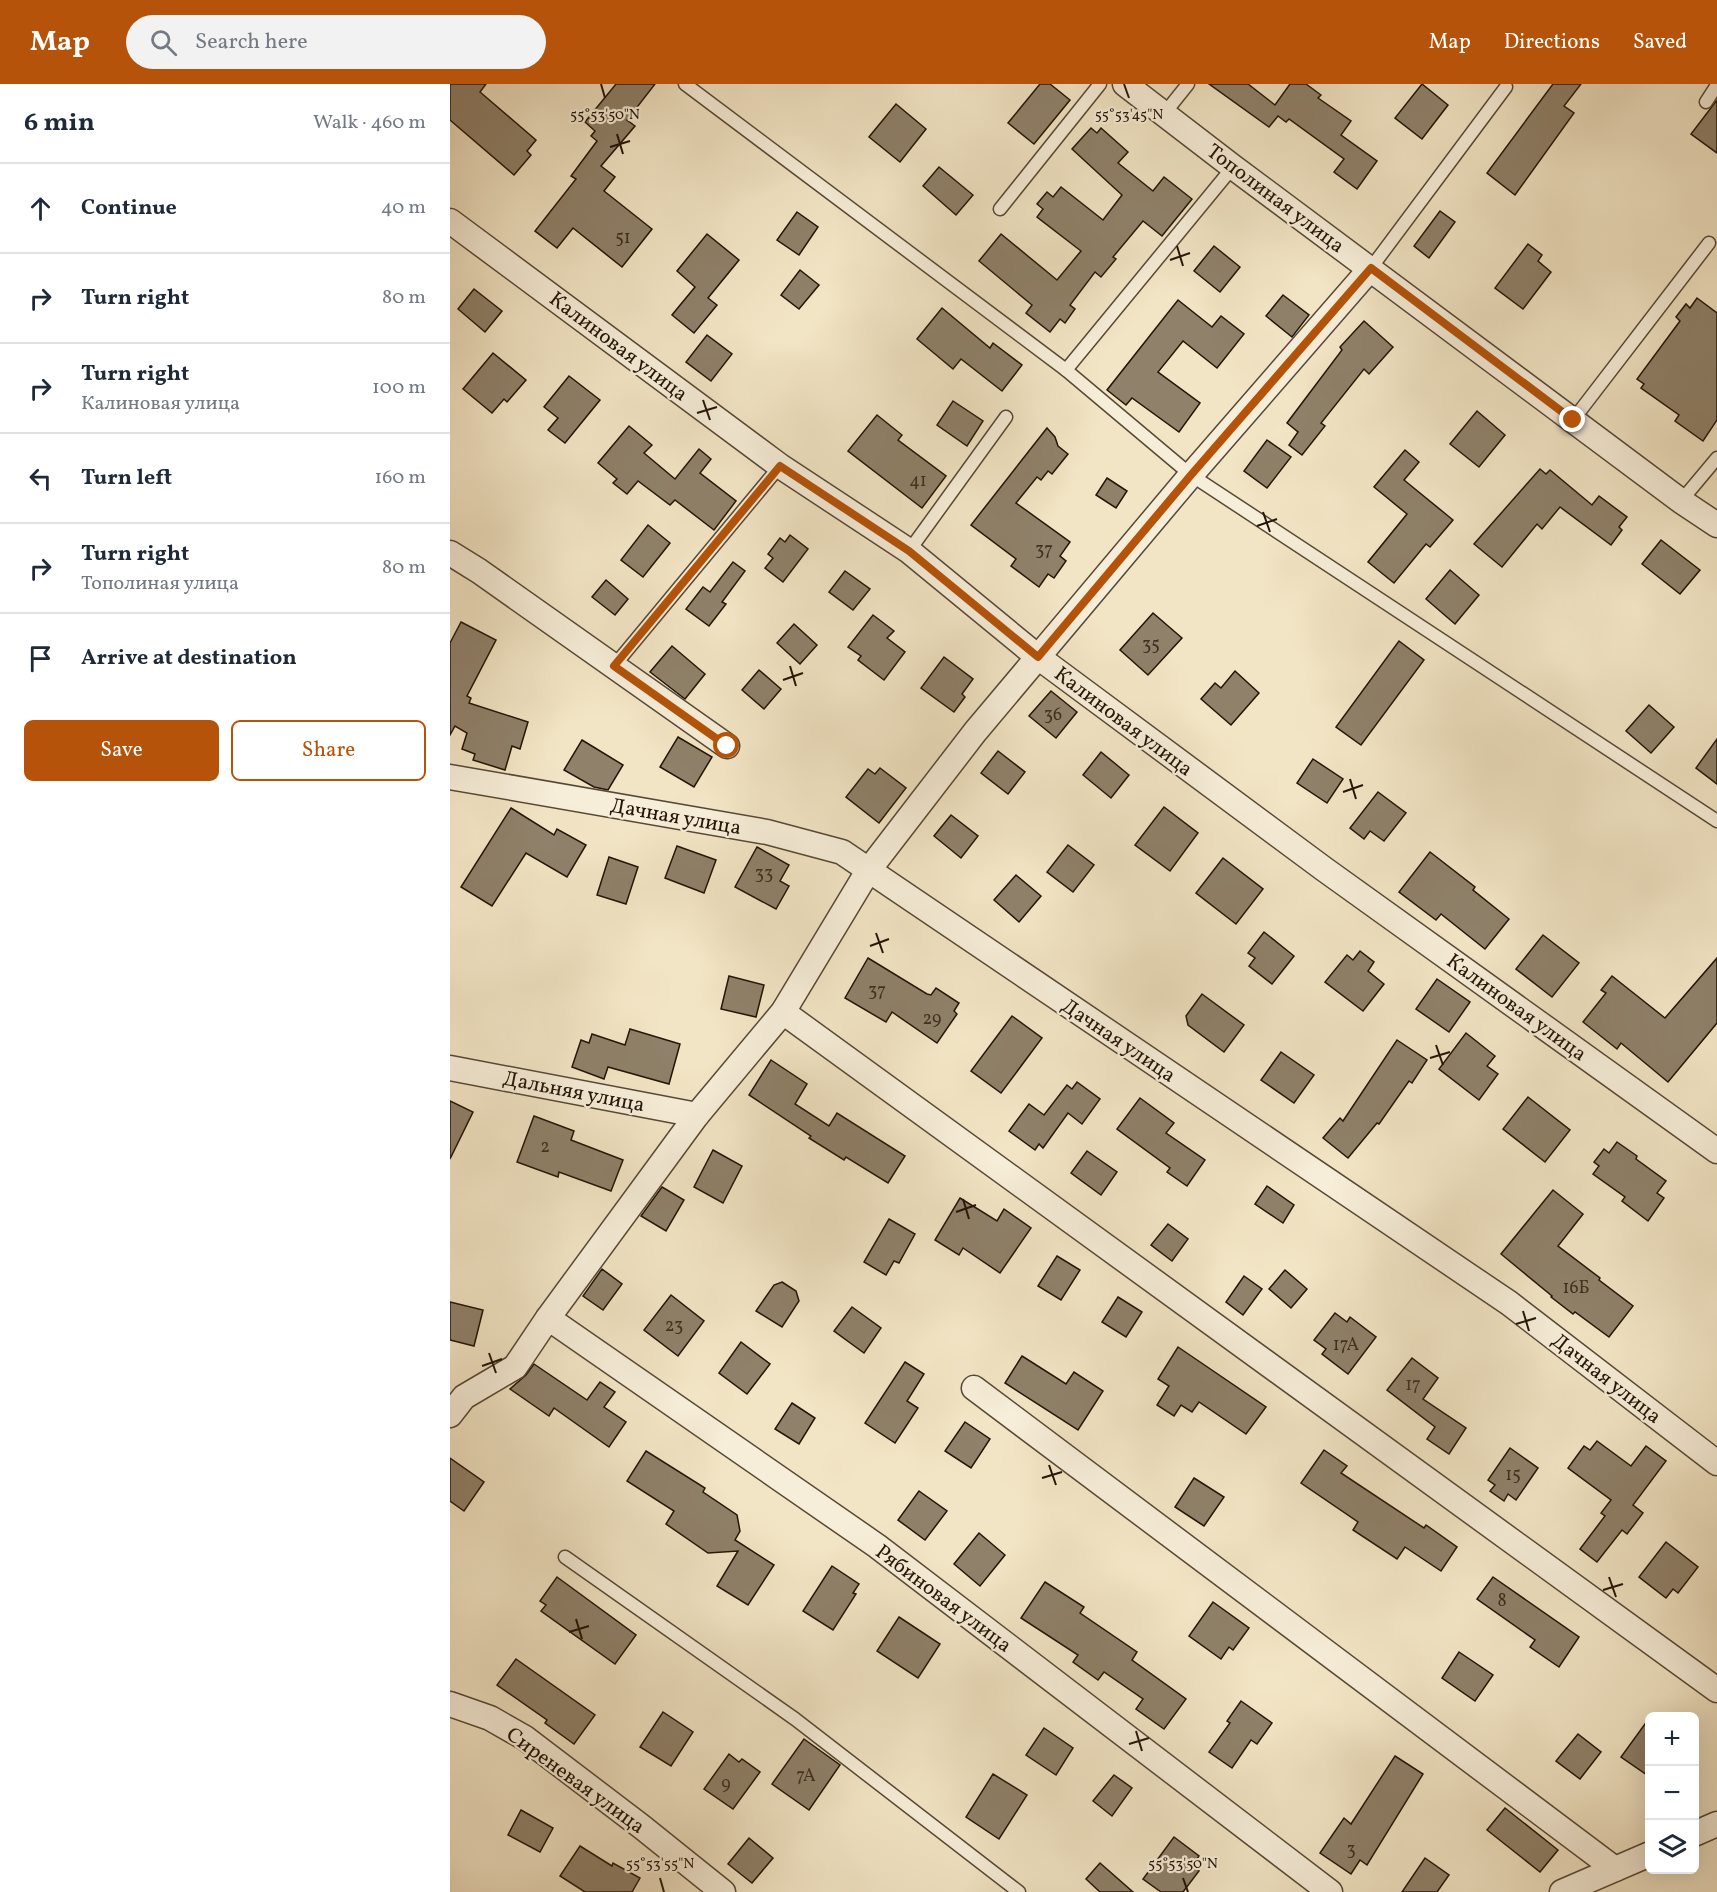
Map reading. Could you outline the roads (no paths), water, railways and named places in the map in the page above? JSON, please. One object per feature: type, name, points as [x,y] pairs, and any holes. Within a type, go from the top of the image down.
[{"type":"street","name":"Тополиная улица","points":[[1125,84],[1233,167],[1717,525]]},
{"type":"street","name":"Калиновая улица","points":[[450,221],[780,466],[909,551],[1038,657],[1324,869],[1717,1151]]},
{"type":"street","points":[[455,1402],[515,1367],[548,1318],[697,1115],[783,1012],[868,871],[975,732],[1191,475],[1371,268]]},
{"type":"street","points":[[450,553],[479,571],[727,746]]},
{"type":"street","name":"Дачная улица","points":[[450,777],[767,832],[842,852],[1509,1303],[1717,1463]]},
{"type":"street","points":[[783,1012],[1717,1690]]},
{"type":"street","name":"Дальняя улица","points":[[450,1068],[697,1115]]},
{"type":"street","name":"Рябиновая улица","points":[[548,1318],[877,1546],[1330,1892]]},
{"type":"street","points":[[974,1388],[1615,1869]]},
{"type":"street","name":"Сиреневая улица","points":[[450,1704],[490,1718],[525,1738],[723,1892]]},
{"type":"street","points":[[1699,1832],[1717,1824]]},
{"type":"street","points":[[1562,1892],[1645,1856]]},
{"type":"lane","points":[[685,84],[1066,370],[1191,475],[1717,821]]},
{"type":"lane","points":[[1000,209],[1100,84]]},
{"type":"lane","points":[[1164,114],[1188,84]]},
{"type":"lane","points":[[1706,102],[1717,85]]},
{"type":"lane","points":[[1371,268],[1506,87]]},
{"type":"lane","points":[[1066,370],[1233,167]]},
{"type":"lane","points":[[1573,420],[1709,243]]},
{"type":"lane","points":[[909,551],[1006,417]]},
{"type":"lane","points":[[1682,501],[1717,458]]},
{"type":"lane","points":[[614,666],[780,466]]},
{"type":"lane","points":[[565,1557],[795,1719],[1019,1892]]}]
